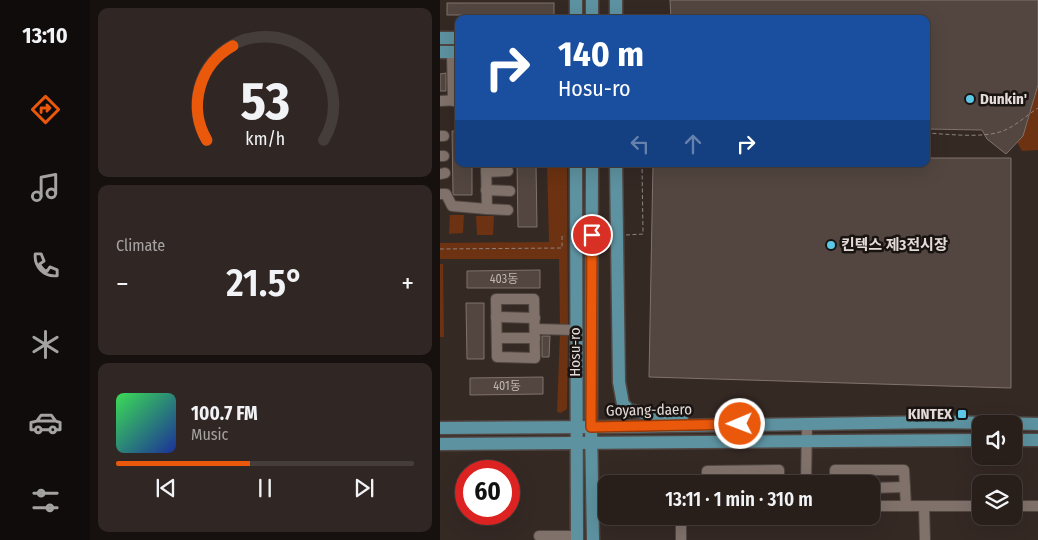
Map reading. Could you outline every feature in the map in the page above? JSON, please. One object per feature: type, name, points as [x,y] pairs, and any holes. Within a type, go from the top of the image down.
[{"type":"main road","points":[[576,0],[576,15]]},
{"type":"main road","points":[[616,0],[616,15]]},
{"type":"main road","points":[[590,1],[592,15]]},
{"type":"main road","points":[[440,38],[455,38]]},
{"type":"main road","name":"Hosu-ro","points":[[576,167],[575,427],[577,538]]},
{"type":"main road","name":"Hosu-ro","points":[[592,167],[591,442],[593,540]]},
{"type":"main road","points":[[616,167],[619,382],[623,404],[629,410],[706,425]]},
{"type":"main road","name":"Goyang-daero","points":[[440,428],[938,422],[1038,424]]},
{"type":"main road","name":"Goyang-daero","points":[[440,444],[972,440]]},
{"type":"main road","points":[[1022,440],[1038,440]]},
{"type":"lane","points":[[450,52],[455,92]]},
{"type":"lane","points":[[440,101],[455,100]]},
{"type":"lane","points":[[487,209],[486,168],[508,171]]},
{"type":"lane","points":[[486,190],[510,191]]},
{"type":"lane","points":[[440,194],[446,194],[452,206],[508,210]]},
{"type":"lane","points":[[496,299],[534,299],[535,328],[535,358],[496,357],[496,299]]},
{"type":"lane","points":[[496,318],[535,328],[575,330]]},
{"type":"lane","points":[[496,338],[535,328]]},
{"type":"lane","points":[[806,475],[807,423]]},
{"type":"lane","points":[[707,475],[707,471],[779,470],[779,475]]},
{"type":"lane","points":[[835,475],[835,470],[904,470],[906,506]]},
{"type":"lane","points":[[880,488],[905,487]]},
{"type":"lane","points":[[880,506],[972,506]]},
{"type":"lane","points":[[924,506],[925,540]]},
{"type":"lane","points":[[1022,506],[1038,506]]},
{"type":"lane","points":[[681,525],[681,540]]},
{"type":"lane","points":[[539,536],[577,538]]},
{"type":"path","points":[[930,133],[998,133],[1013,126],[1038,108]]},
{"type":"path","points":[[623,235],[643,234],[642,167]]},
{"type":"path","points":[[440,249],[562,248],[562,236],[569,235]]},
{"type":"shaded area","points":[[1038,85],[1038,150],[1022,151],[1017,142],[1027,125]]},
{"type":"shaded area","points":[[547,167],[567,167],[568,326],[560,326],[559,259],[440,259],[440,243],[549,242]]},
{"type":"shaded area","points":[[450,215],[464,215],[463,233],[449,234]]},
{"type":"shaded area","points":[[476,216],[494,216],[493,235],[477,235]]},
{"type":"shaded area","points":[[440,264],[443,264],[444,337],[440,337]]},
{"type":"shaded area","points":[[560,333],[568,333],[567,409],[561,413],[557,412]]},
{"type":"building","points":[[670,0],[1038,0],[1038,85],[1023,136],[1006,154],[987,139],[982,130],[930,129],[930,15],[671,15]]},
{"type":"building","points":[[447,3],[554,3],[554,15],[447,15]]},
{"type":"building","points":[[446,73],[446,91],[440,91],[440,74]]},
{"type":"building","points":[[452,131],[455,131],[455,167],[472,167],[472,195],[454,195]]},
{"type":"building","name":"킨텍스 제3전시장","points":[[930,158],[1011,158],[1011,388],[649,377],[653,167],[930,167]]},
{"type":"building","points":[[517,167],[536,167],[537,227],[518,227]]},
{"type":"building","points":[[540,270],[540,288],[467,288],[467,271]]},
{"type":"building","points":[[466,303],[484,303],[484,359],[467,359]]},
{"type":"building","points":[[542,336],[550,336],[549,357],[542,357]]},
{"type":"building","points":[[543,377],[543,394],[470,395],[470,378]]},
{"type":"place","name":"Dunkin'","points":[[970,99]]},
{"type":"place","name":"킨텍스 제3전시장","points":[[831,245]]},
{"type":"place","name":"KINTEX","points":[[962,414]]},
{"type":"route","points":[[592,235],[591,427],[740,424]]}]
